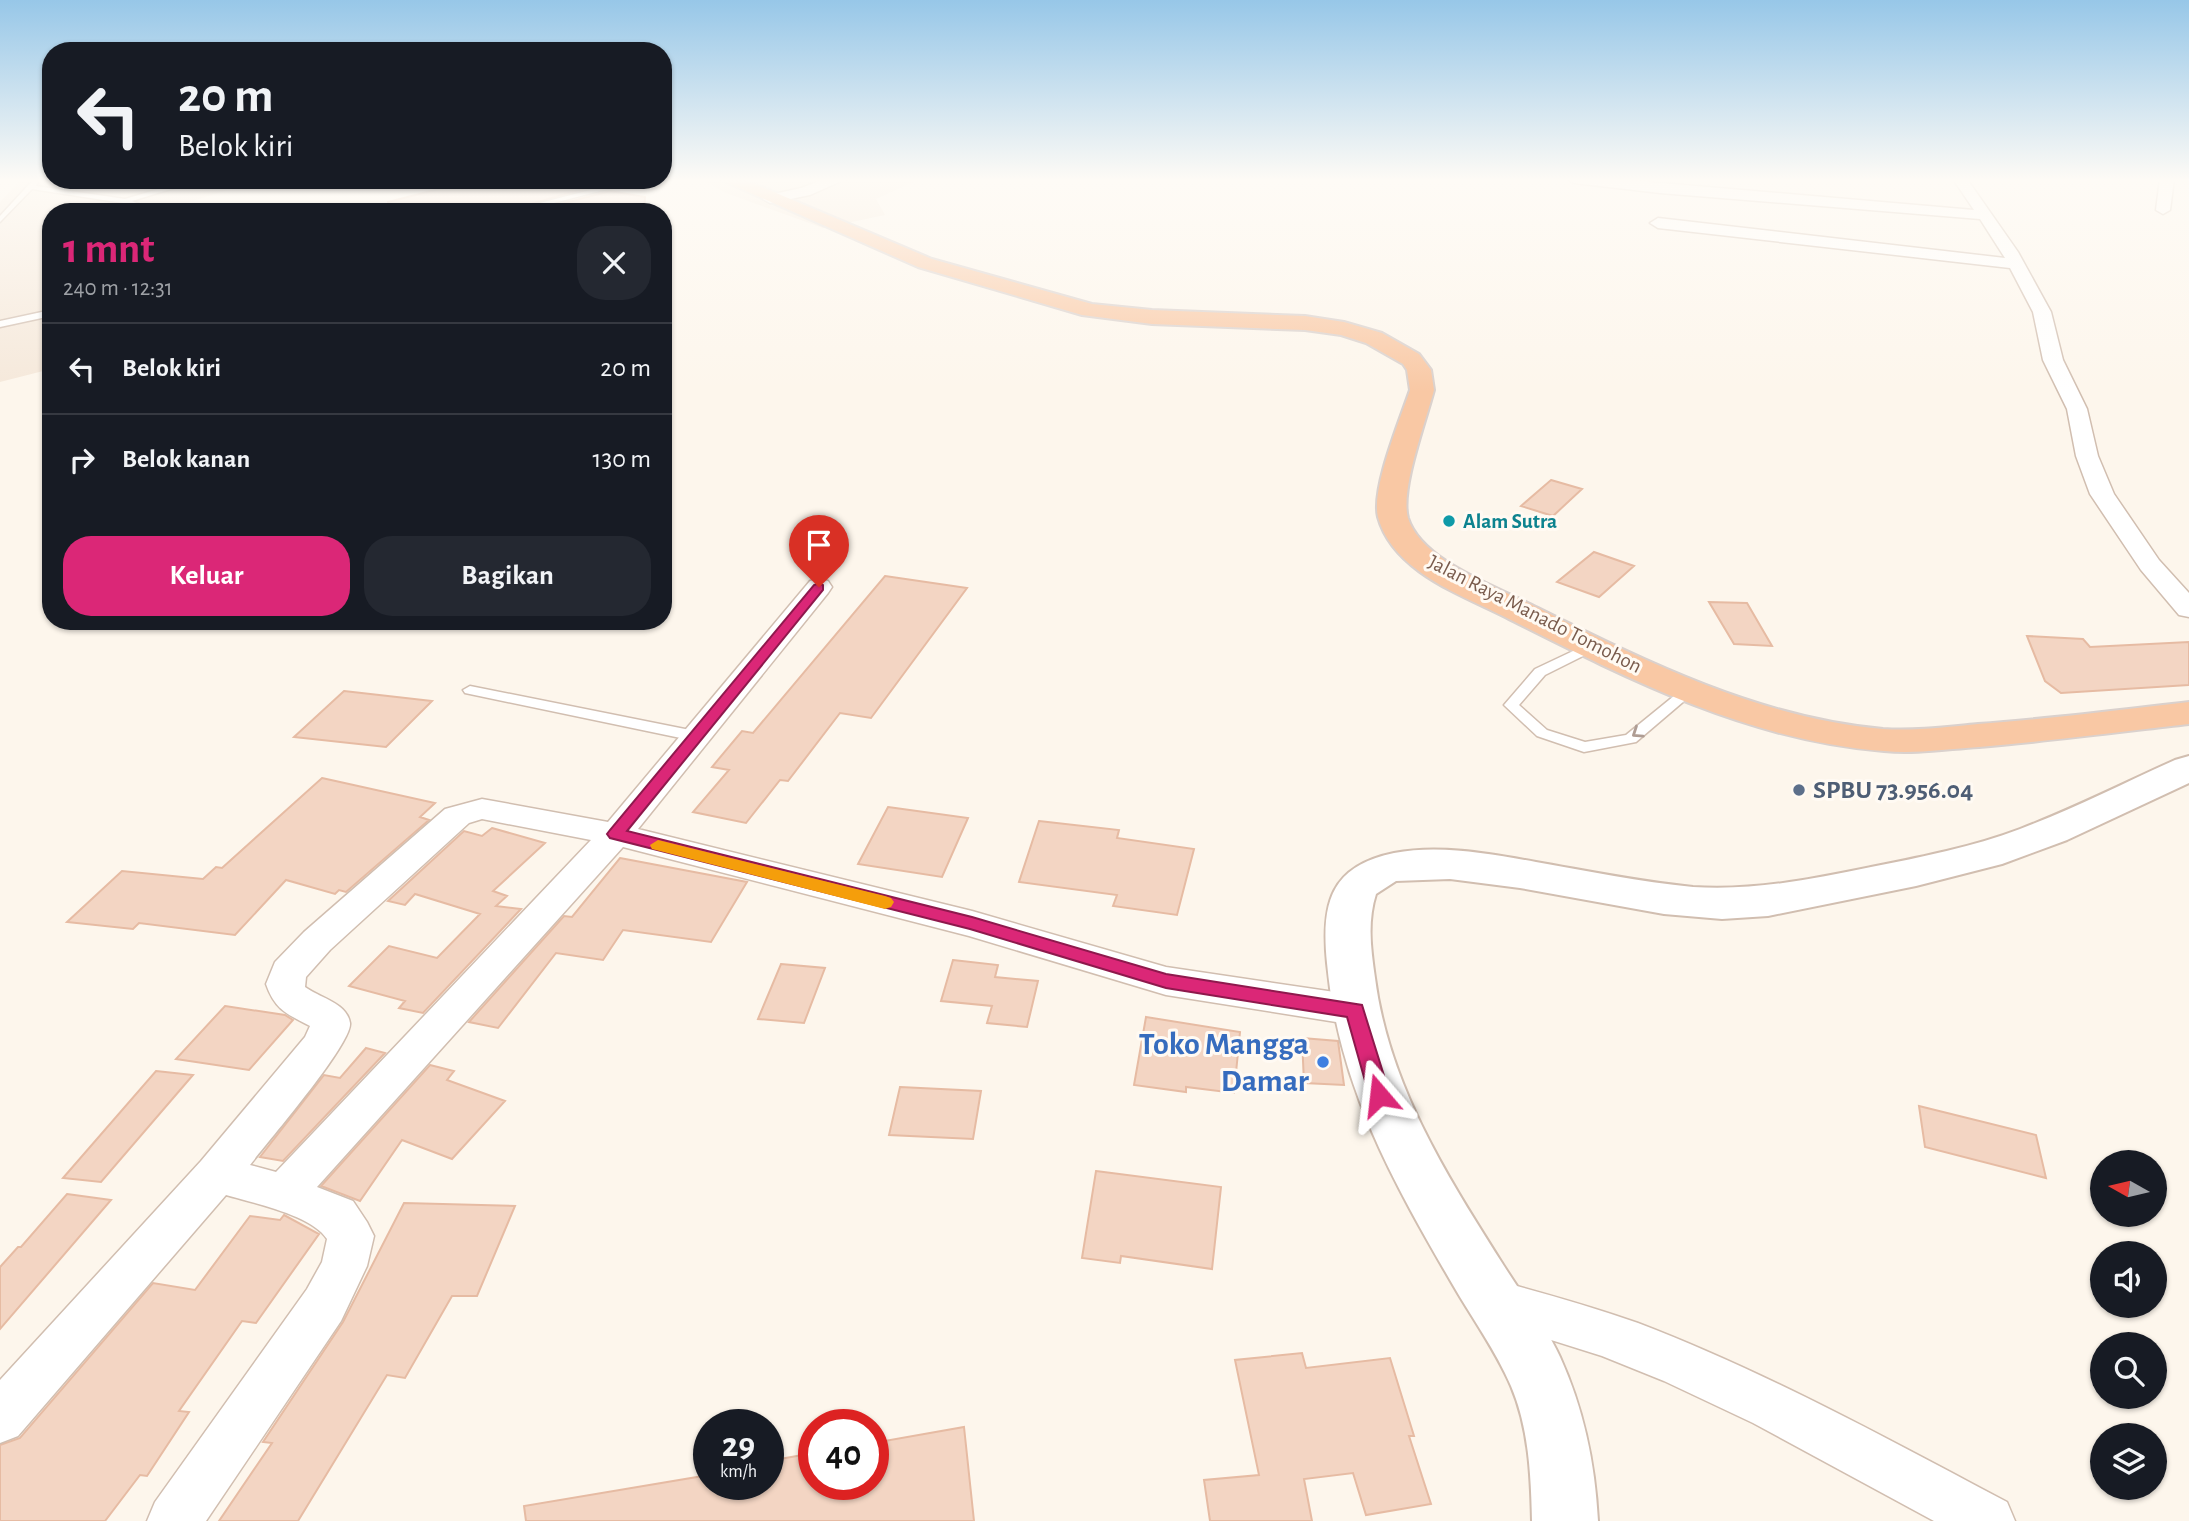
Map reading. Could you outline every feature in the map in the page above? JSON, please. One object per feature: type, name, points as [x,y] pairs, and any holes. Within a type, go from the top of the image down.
[{"type":"highway","name":"Jalan Raya Manado Tomohon","points":[[897,250],[926,262],[1090,310],[1152,317],[1305,323],[1357,333],[1401,352],[1419,370],[1422,390],[1391,500],[1392,517],[1398,531],[1419,555],[1471,586],[1590,647],[1746,711],[1860,737],[1906,741],[2025,733],[2189,713]]},
{"type":"street","points":[[1894,250],[2016,264]]},
{"type":"street","points":[[2007,250],[2042,312],[2053,360],[2077,409],[2087,456],[2102,494],[2150,565],[2189,609]]},
{"type":"street","points":[[284,1193],[616,834],[819,587]]},
{"type":"street","points":[[1565,1521],[1560,1451],[1538,1377],[1398,1137],[1379,1095],[1355,1010],[1349,960],[1348,912],[1360,884],[1385,870],[1432,864],[1470,866],[1670,899],[1716,904],[1762,902],[1926,870],[1991,853],[2036,837],[2189,768]]},
{"type":"street","points":[[0,1418],[217,1174],[319,1048],[330,1028],[330,1021],[289,995],[285,984],[288,972],[317,942],[457,817],[466,812],[482,809],[616,834],[972,923],[1166,981],[1355,1010]]},
{"type":"street","points":[[174,1521],[324,1305],[344,1266],[351,1236],[337,1215],[284,1193],[217,1174]]},
{"type":"street","points":[[1494,1302],[1637,1345],[1710,1377],[1989,1521]]},
{"type":"lane","points":[[0,324],[42,315]]},
{"type":"lane","points":[[1590,647],[1540,672],[1511,705],[1542,733],[1584,747],[1631,739],[1690,690]]},
{"type":"lane","points":[[470,690],[695,736]]},
{"type":"shaded area","points":[[0,250],[42,250],[42,371],[0,382]]},
{"type":"building","points":[[1551,480],[1582,489],[1553,516],[1521,506]]},
{"type":"building","points":[[1594,552],[1634,566],[1599,597],[1557,582]]},
{"type":"building","points":[[885,576],[967,588],[871,718],[840,713],[788,781],[780,780],[746,823],[693,812],[729,770],[712,767],[742,731],[753,733]]},
{"type":"building","points":[[1709,602],[1747,603],[1772,646],[1734,644]]},
{"type":"building","points":[[2027,636],[2083,639],[2090,647],[2189,642],[2189,685],[2061,693],[2045,681]]},
{"type":"building","points":[[344,691],[432,701],[386,747],[294,737]]},
{"type":"building","points":[[322,778],[435,803],[420,817],[429,820],[346,892],[339,890],[335,894],[286,880],[235,935],[139,923],[133,929],[67,922],[122,871],[203,879],[216,867],[222,868]]},
{"type":"building","points":[[888,807],[968,818],[942,877],[858,864]]},
{"type":"building","points":[[1039,821],[1119,830],[1117,838],[1194,849],[1177,915],[1113,906],[1117,895],[1019,882]]},
{"type":"building","points":[[492,828],[545,843],[493,891],[507,896],[496,906],[521,909],[423,1013],[399,1008],[405,1001],[349,986],[389,946],[437,958],[480,914],[415,894],[405,905],[388,901],[464,831],[482,836]]},
{"type":"building","points":[[620,858],[747,882],[711,942],[623,930],[603,960],[556,953],[498,1028],[469,1022],[564,916],[572,917]]},
{"type":"building","points":[[953,960],[998,965],[995,977],[1038,981],[1027,1027],[987,1023],[992,1006],[941,1001]]},
{"type":"building","points":[[781,964],[825,968],[804,1023],[758,1019]]},
{"type":"building","points":[[225,1006],[285,1015],[293,1020],[249,1070],[176,1059]]},
{"type":"building","points":[[1146,1017],[1240,1032],[1234,1093],[1186,1087],[1186,1092],[1134,1085]]},
{"type":"building","name":"Toko Mangga Damar","points":[[1302,1038],[1338,1041],[1344,1085],[1304,1083]]},
{"type":"building","points":[[366,1048],[385,1053],[283,1161],[260,1157],[324,1075],[340,1078]]},
{"type":"building","points":[[430,1065],[454,1071],[447,1080],[505,1101],[452,1159],[402,1140],[360,1201],[321,1186]]},
{"type":"building","points":[[156,1071],[193,1075],[101,1182],[63,1178]]},
{"type":"building","points":[[900,1087],[981,1091],[973,1139],[889,1135]]},
{"type":"building","points":[[1919,1106],[2036,1135],[2046,1178],[1925,1147]]},
{"type":"building","points":[[1096,1171],[1221,1187],[1212,1269],[1121,1256],[1120,1263],[1082,1258]]},
{"type":"building","points":[[67,1194],[111,1200],[0,1329],[0,1267]]},
{"type":"building","points":[[404,1203],[515,1206],[477,1296],[452,1296],[405,1378],[387,1375],[298,1521],[219,1521],[272,1443],[263,1442],[343,1322]]},
{"type":"building","points":[[284,1215],[319,1234],[256,1323],[242,1321],[179,1411],[189,1412],[147,1476],[140,1475],[105,1521],[0,1521],[0,1445],[20,1438],[153,1283],[195,1290],[250,1216],[280,1220]]},
{"type":"building","points":[[1302,1353],[1306,1368],[1390,1358],[1414,1436],[1409,1436],[1431,1504],[1366,1515],[1353,1473],[1304,1479],[1312,1521],[1210,1521],[1204,1480],[1259,1475],[1235,1360]]},
{"type":"building","points":[[964,1427],[974,1521],[526,1521],[524,1506],[693,1478],[693,1500],[784,1500],[784,1458],[798,1456],[798,1500],[889,1500],[889,1440]]},
{"type":"slow traffic","points":[[658,845],[885,902]]},
{"type":"place","name":"Alam Sutra","points":[[1449,521]]},
{"type":"place","name":"SPBU 73.956.04","points":[[1799,790]]},
{"type":"place","name":"Toko Mangga Damar","points":[[1323,1062]]},
{"type":"route","points":[[819,587],[616,834],[972,923],[1166,981],[1355,1010],[1379,1095]]}]
